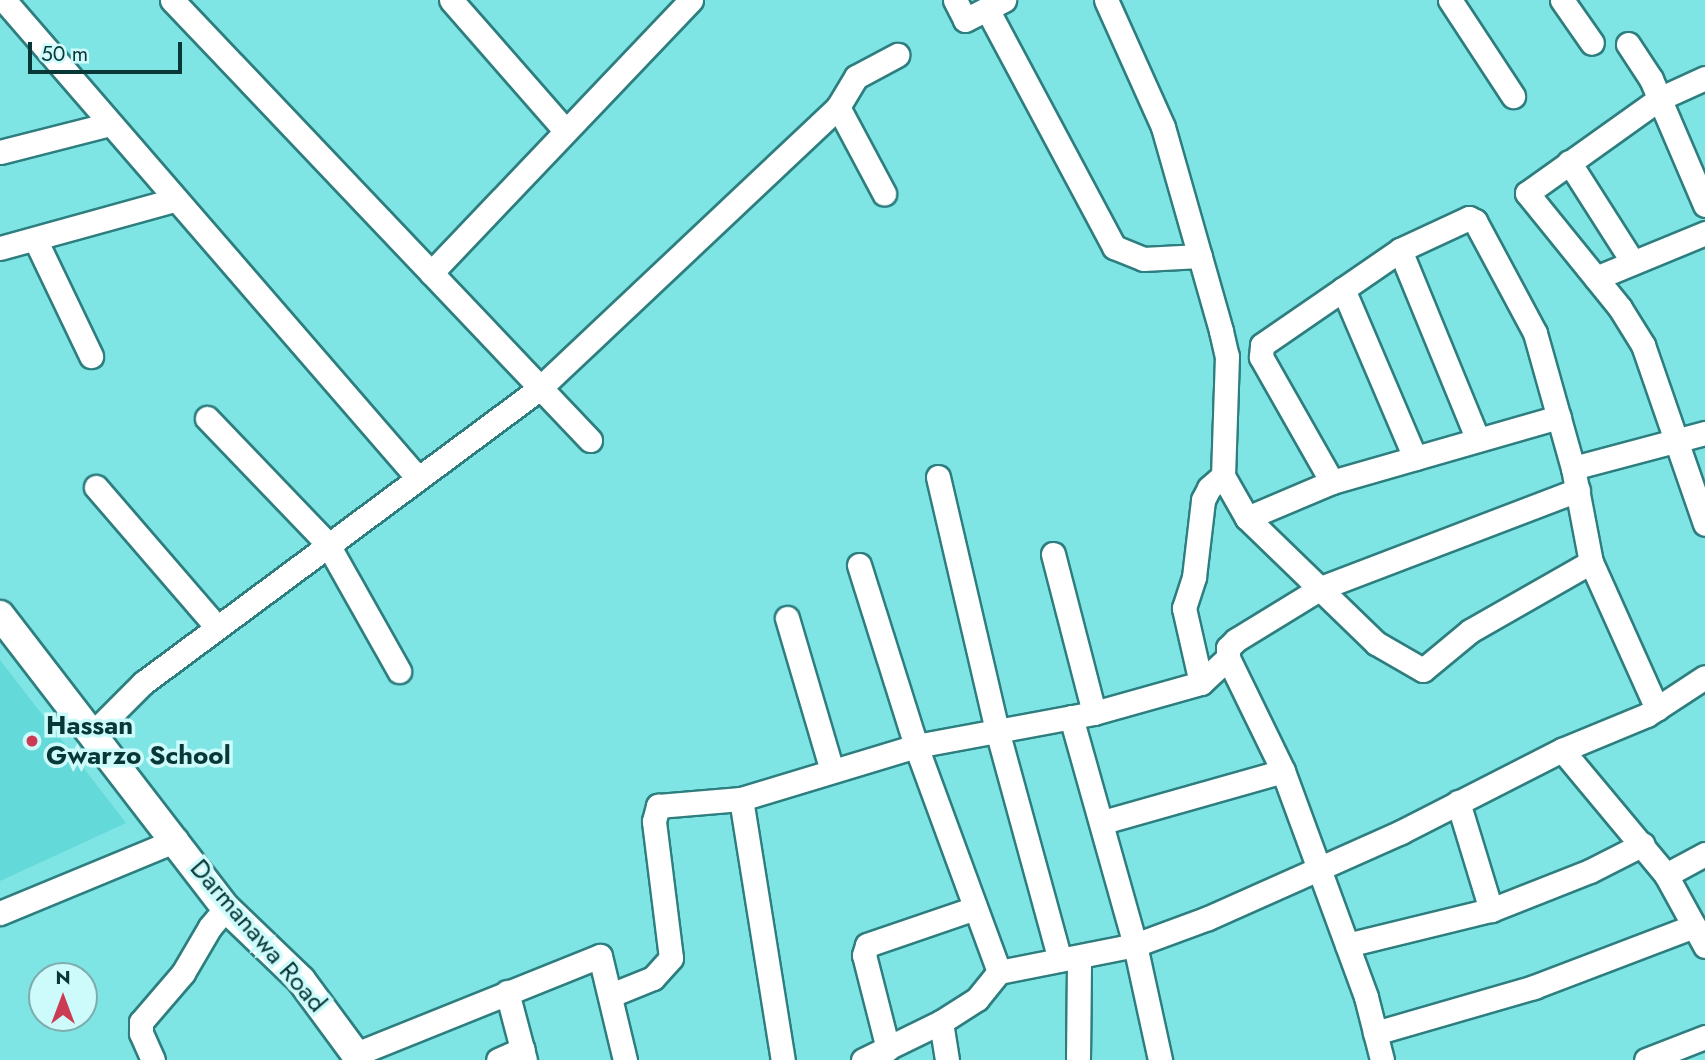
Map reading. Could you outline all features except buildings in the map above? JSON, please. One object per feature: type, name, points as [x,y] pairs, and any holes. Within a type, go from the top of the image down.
[{"type":"street","points":[[4,0],[174,200],[416,476]]},
{"type":"street","points":[[172,0],[590,440]]},
{"type":"street","points":[[451,0],[564,129]]},
{"type":"street","points":[[431,273],[564,129],[691,0]]},
{"type":"street","points":[[956,0],[965,20],[995,5],[1114,247],[1143,258],[1200,256]]},
{"type":"street","points":[[1106,0],[1159,117],[1222,331],[1227,356],[1223,476],[1247,518],[1376,643],[1423,670],[1462,636],[1591,562]]},
{"type":"street","points":[[1450,0],[1513,96]]},
{"type":"street","points":[[1562,0],[1592,43]]},
{"type":"street","points":[[1628,44],[1659,99],[1705,205]]},
{"type":"street","points":[[93,733],[143,683],[416,476],[540,388],[838,107],[856,77],[897,55]]},
{"type":"street","points":[[1705,78],[1659,99],[1527,193],[1596,278],[1643,345],[1675,444],[1705,524]]},
{"type":"street","points":[[838,107],[884,193]]},
{"type":"street","points":[[0,152],[110,124]]},
{"type":"street","points":[[1569,162],[1632,261]]},
{"type":"street","points":[[0,248],[174,200]]},
{"type":"street","points":[[1332,482],[1261,351],[1262,345],[1400,250],[1461,219],[1475,221],[1535,333],[1575,479],[1591,562],[1657,709]]},
{"type":"street","points":[[1596,278],[1705,233]]},
{"type":"street","points":[[35,239],[91,356]]},
{"type":"street","points":[[1400,250],[1478,440]]},
{"type":"street","points":[[1343,289],[1415,458]]},
{"type":"street","points":[[1247,518],[1332,482],[1559,417]]},
{"type":"street","points":[[207,418],[327,543],[399,671]]},
{"type":"street","points":[[611,995],[653,978],[671,958],[654,821],[658,806],[741,799],[915,746],[1083,715],[1201,683],[1228,658],[1236,640],[1321,587],[1575,479],[1705,433]]},
{"type":"street","points":[[1201,683],[1184,608],[1194,577],[1203,500],[1209,488],[1223,476]]},
{"type":"street","points":[[937,477],[997,730],[1070,958],[1078,1060]]},
{"type":"street","points":[[96,487],[216,627]]},
{"type":"street","points":[[1053,554],[1103,822],[1135,945],[1160,1060]]},
{"type":"street","points":[[859,565],[915,746],[999,972]]},
{"type":"street","name":"Darmanawa Road","points":[[0,615],[234,917],[264,942],[301,980],[358,1057]]},
{"type":"street","points":[[787,618],[832,771]]},
{"type":"street","points":[[1228,658],[1283,771],[1347,945],[1382,1060]]},
{"type":"street","points":[[863,1060],[940,1022],[977,999],[999,972],[1135,945],[1319,868],[1562,750],[1657,709],[1705,677]]},
{"type":"street","points":[[1562,750],[1643,844],[1666,875],[1705,946]]},
{"type":"street","points":[[1103,822],[1283,771]]},
{"type":"street","points":[[741,799],[783,1060]]},
{"type":"street","points":[[1458,802],[1491,910]]},
{"type":"street","points":[[0,913],[176,840]]},
{"type":"street","points":[[1347,945],[1491,910],[1590,872],[1643,844]]},
{"type":"street","points":[[1666,875],[1705,854]]},
{"type":"street","points":[[888,1049],[864,955],[867,945],[975,908]]},
{"type":"street","points":[[153,1060],[141,1033],[141,1022],[184,973],[209,927],[234,917]]},
{"type":"street","points":[[1375,1033],[1534,987],[1694,926]]},
{"type":"street","points":[[358,1057],[508,992],[600,956],[625,1060]]},
{"type":"street","points":[[498,1060],[524,1055],[508,992]]},
{"type":"street","points":[[940,1022],[947,1060]]},
{"type":"street","points":[[1646,1060],[1705,1037]]},
{"type":"shaded area","name":"Hassan Gwarzo School","points":[[0,660],[126,823],[0,881]]},
{"type":"place","name":"Hassan Gwarzo School","points":[[32,741]]}]
